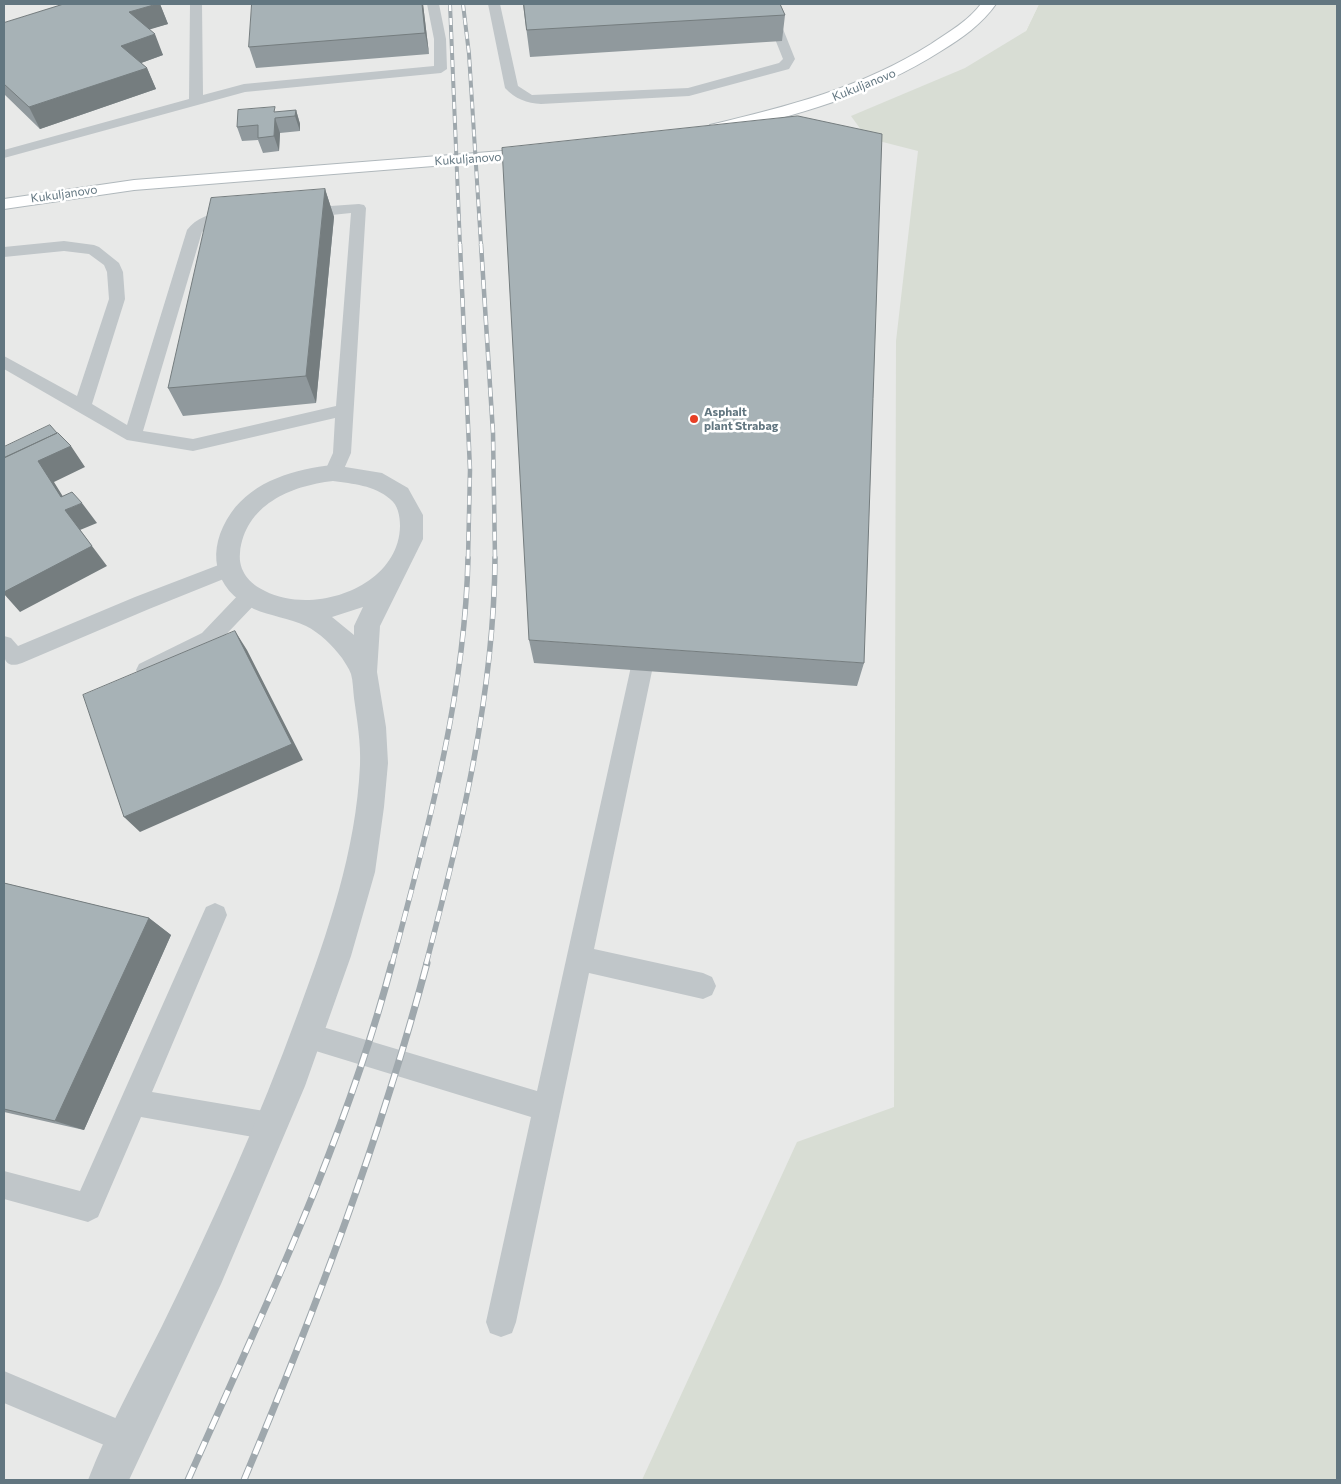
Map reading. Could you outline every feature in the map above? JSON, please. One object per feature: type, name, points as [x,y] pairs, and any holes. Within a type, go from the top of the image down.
[{"type":"main road","name":"Kukuljanovo","points":[[700,132],[794,110],[872,84],[908,66],[931,51],[972,21],[989,4]]},
{"type":"main road","name":"Kukuljanovo","points":[[4,204],[134,185],[558,152]]},
{"type":"street","points":[[108,1480],[208,1271],[288,1086],[334,956],[361,863],[374,763],[372,727],[364,672],[367,626],[373,612],[408,554],[413,536],[413,518],[406,503],[394,490],[377,480],[356,474],[333,473],[310,476],[287,483],[257,500],[242,516],[231,533],[227,551],[229,569],[237,584],[250,596],[279,608],[303,614],[330,627],[352,650],[364,672]]},
{"type":"street","points":[[279,608],[313,610],[337,606],[370,592],[396,572]]},
{"type":"lane","points":[[196,4],[196,100]]},
{"type":"lane","points":[[4,154],[244,88],[441,69],[440,39],[433,4]]},
{"type":"lane","points":[[494,4],[512,88],[529,99],[542,100],[689,92],[784,66],[789,59],[767,4]]},
{"type":"lane","points":[[289,214],[359,208],[342,453],[333,473]]},
{"type":"lane","points":[[132,436],[195,230],[210,219],[250,216]]},
{"type":"lane","points":[[4,252],[64,246],[94,250],[111,263],[115,272],[117,299],[82,407]]},
{"type":"lane","points":[[4,362],[132,436],[193,445],[345,410]]},
{"type":"lane","points":[[4,644],[14,657],[229,569]]},
{"type":"lane","points":[[127,680],[209,639],[250,596]]},
{"type":"lane","points":[[501,1322],[641,671],[646,624]]},
{"type":"lane","points":[[4,1185],[88,1207],[215,915]]},
{"type":"lane","points":[[580,958],[703,986]]},
{"type":"lane","points":[[306,1035],[547,1108]]},
{"type":"lane","points":[[133,1102],[270,1126]]},
{"type":"lane","points":[[4,1387],[128,1439]]},
{"type":"shaded area","points":[[4,4],[1039,4],[1003,78],[1091,1480],[4,1480]]},
{"type":"shaded area","points":[[1039,4],[1337,4],[1337,1480],[642,1480],[797,1142],[894,1107],[896,341],[918,151],[867,138],[851,116],[965,68],[1026,31]]},
{"type":"building","points":[[64,4],[157,4],[129,12],[155,34],[121,46],[147,68],[29,107],[4,84],[4,23]]},
{"type":"building","points":[[252,4],[422,4],[425,33],[249,47]]},
{"type":"building","points":[[524,4],[780,4],[785,15],[527,30]]},
{"type":"building","points":[[275,107],[274,112],[296,110],[295,116],[275,118],[274,136],[258,138],[258,125],[237,127],[238,110]]},
{"type":"building","name":"Asphalt plant Strabag","points":[[798,116],[882,134],[864,663],[529,640],[502,148]]},
{"type":"building","points":[[325,189],[306,376],[168,388],[211,198]]},
{"type":"building","points":[[50,425],[57,433],[4,458],[4,447]]},
{"type":"building","points":[[58,433],[71,446],[38,461],[61,497],[72,492],[82,503],[65,510],[92,546],[4,592],[4,458]]},
{"type":"building","points":[[235,631],[292,744],[124,817],[83,695]]},
{"type":"building","points":[[4,883],[149,918],[55,1121],[4,1109]]},
{"type":"railway","points":[[450,4],[460,245]]},
{"type":"railway","points":[[463,4],[469,54],[481,245]]},
{"type":"railway","points":[[460,244],[470,470],[468,559]]},
{"type":"railway","points":[[481,244],[493,433],[495,558]]},
{"type":"railway","points":[[392,964],[431,814],[452,712],[460,661],[468,558]]},
{"type":"railway","points":[[426,964],[463,814],[482,712],[489,661],[495,558]]},
{"type":"railway","points":[[188,1480],[273,1289],[327,1161],[373,1030],[392,963]]},
{"type":"railway","points":[[244,1480],[321,1289],[367,1160],[389,1095],[427,963]]},
{"type":"place","name":"Asphalt plant Strabag","points":[[694,419]]}]
